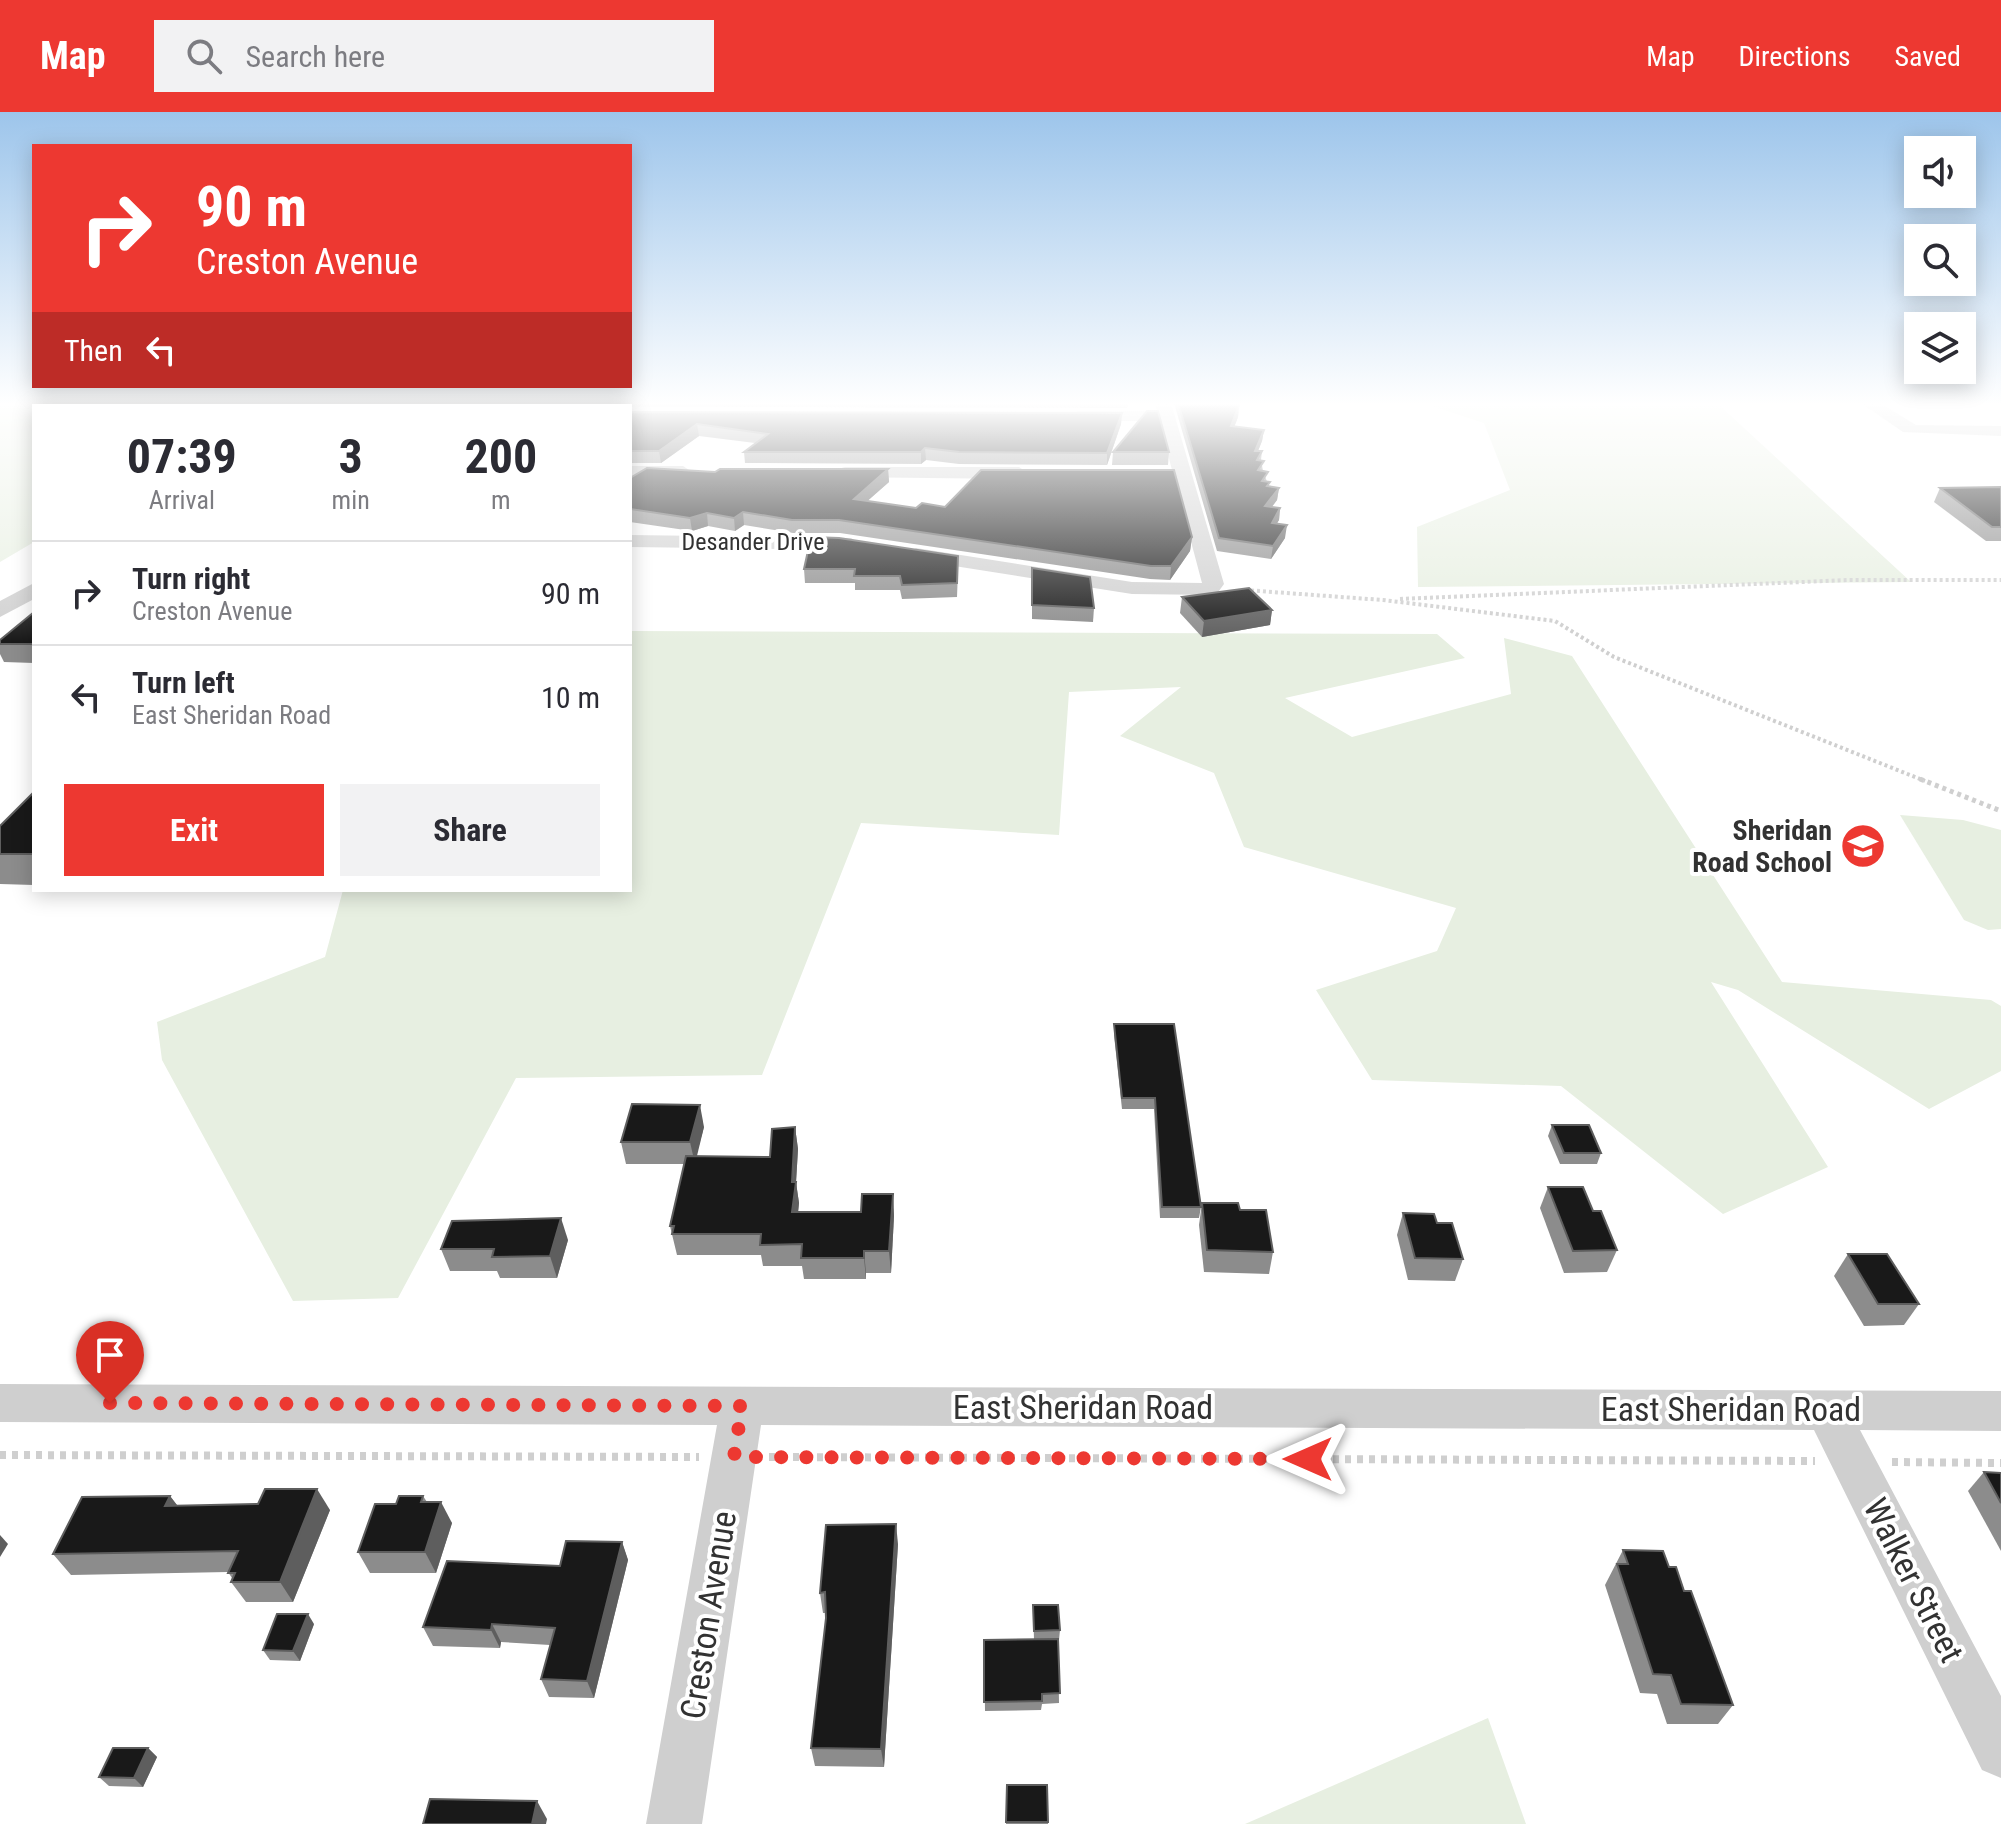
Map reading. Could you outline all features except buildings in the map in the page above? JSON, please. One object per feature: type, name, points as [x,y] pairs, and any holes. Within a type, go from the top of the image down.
[{"type":"street","points":[[1177,483],[1213,584],[1208,590]]},
{"type":"street","name":"Desander Drive","points":[[632,541],[816,541],[880,548],[1132,588],[1208,590]]},
{"type":"street","points":[[0,610],[32,591]]},
{"type":"street","name":"East Sheridan Road","points":[[0,1403],[2001,1411]]},
{"type":"street","name":"Creston Avenue","points":[[674,1824],[742,1406]]},
{"type":"street","name":"Walker Street","points":[[1827,1410],[2001,1751]]},
{"type":"path","points":[[1383,600],[1849,580],[2001,580]]},
{"type":"path","points":[[1208,590],[1284,590],[1555,621],[1614,657],[2001,811]]},
{"type":"path","points":[[0,1455],[1819,1461]]},
{"type":"path","points":[[1887,1462],[2001,1463]]},
{"type":"shaded area","points":[[0,483],[32,483],[32,543],[0,562]]},
{"type":"shaded area","points":[[1507,483],[1804,483],[1911,582],[1418,587],[1417,527],[1510,490]]},
{"type":"shaded area","points":[[632,631],[1437,634],[1465,658],[1285,698],[1352,737],[1511,694],[1504,638],[1572,656],[1782,982],[1991,1000],[2001,1006],[2001,1071],[1929,1109],[1738,990],[1711,982],[1828,1167],[1723,1214],[1561,1086],[1372,1080],[1316,990],[1437,951],[1456,908],[1244,847],[1214,773],[1120,736],[1181,687],[1069,692],[1059,835],[861,823],[762,1075],[516,1078],[398,1298],[293,1301],[162,1060],[157,1022],[325,957],[342,892],[632,892]]},
{"type":"shaded area","points":[[1900,815],[1963,820],[2001,830],[2001,929],[1988,930],[1964,920]]},
{"type":"shaded area","points":[[1488,1718],[1526,1824],[1245,1824]]},
{"type":"place","name":"Sheridan Road School","points":[[1863,846]]},
{"type":"route","points":[[110,1403],[742,1406],[734,1457],[1308,1459]]}]
